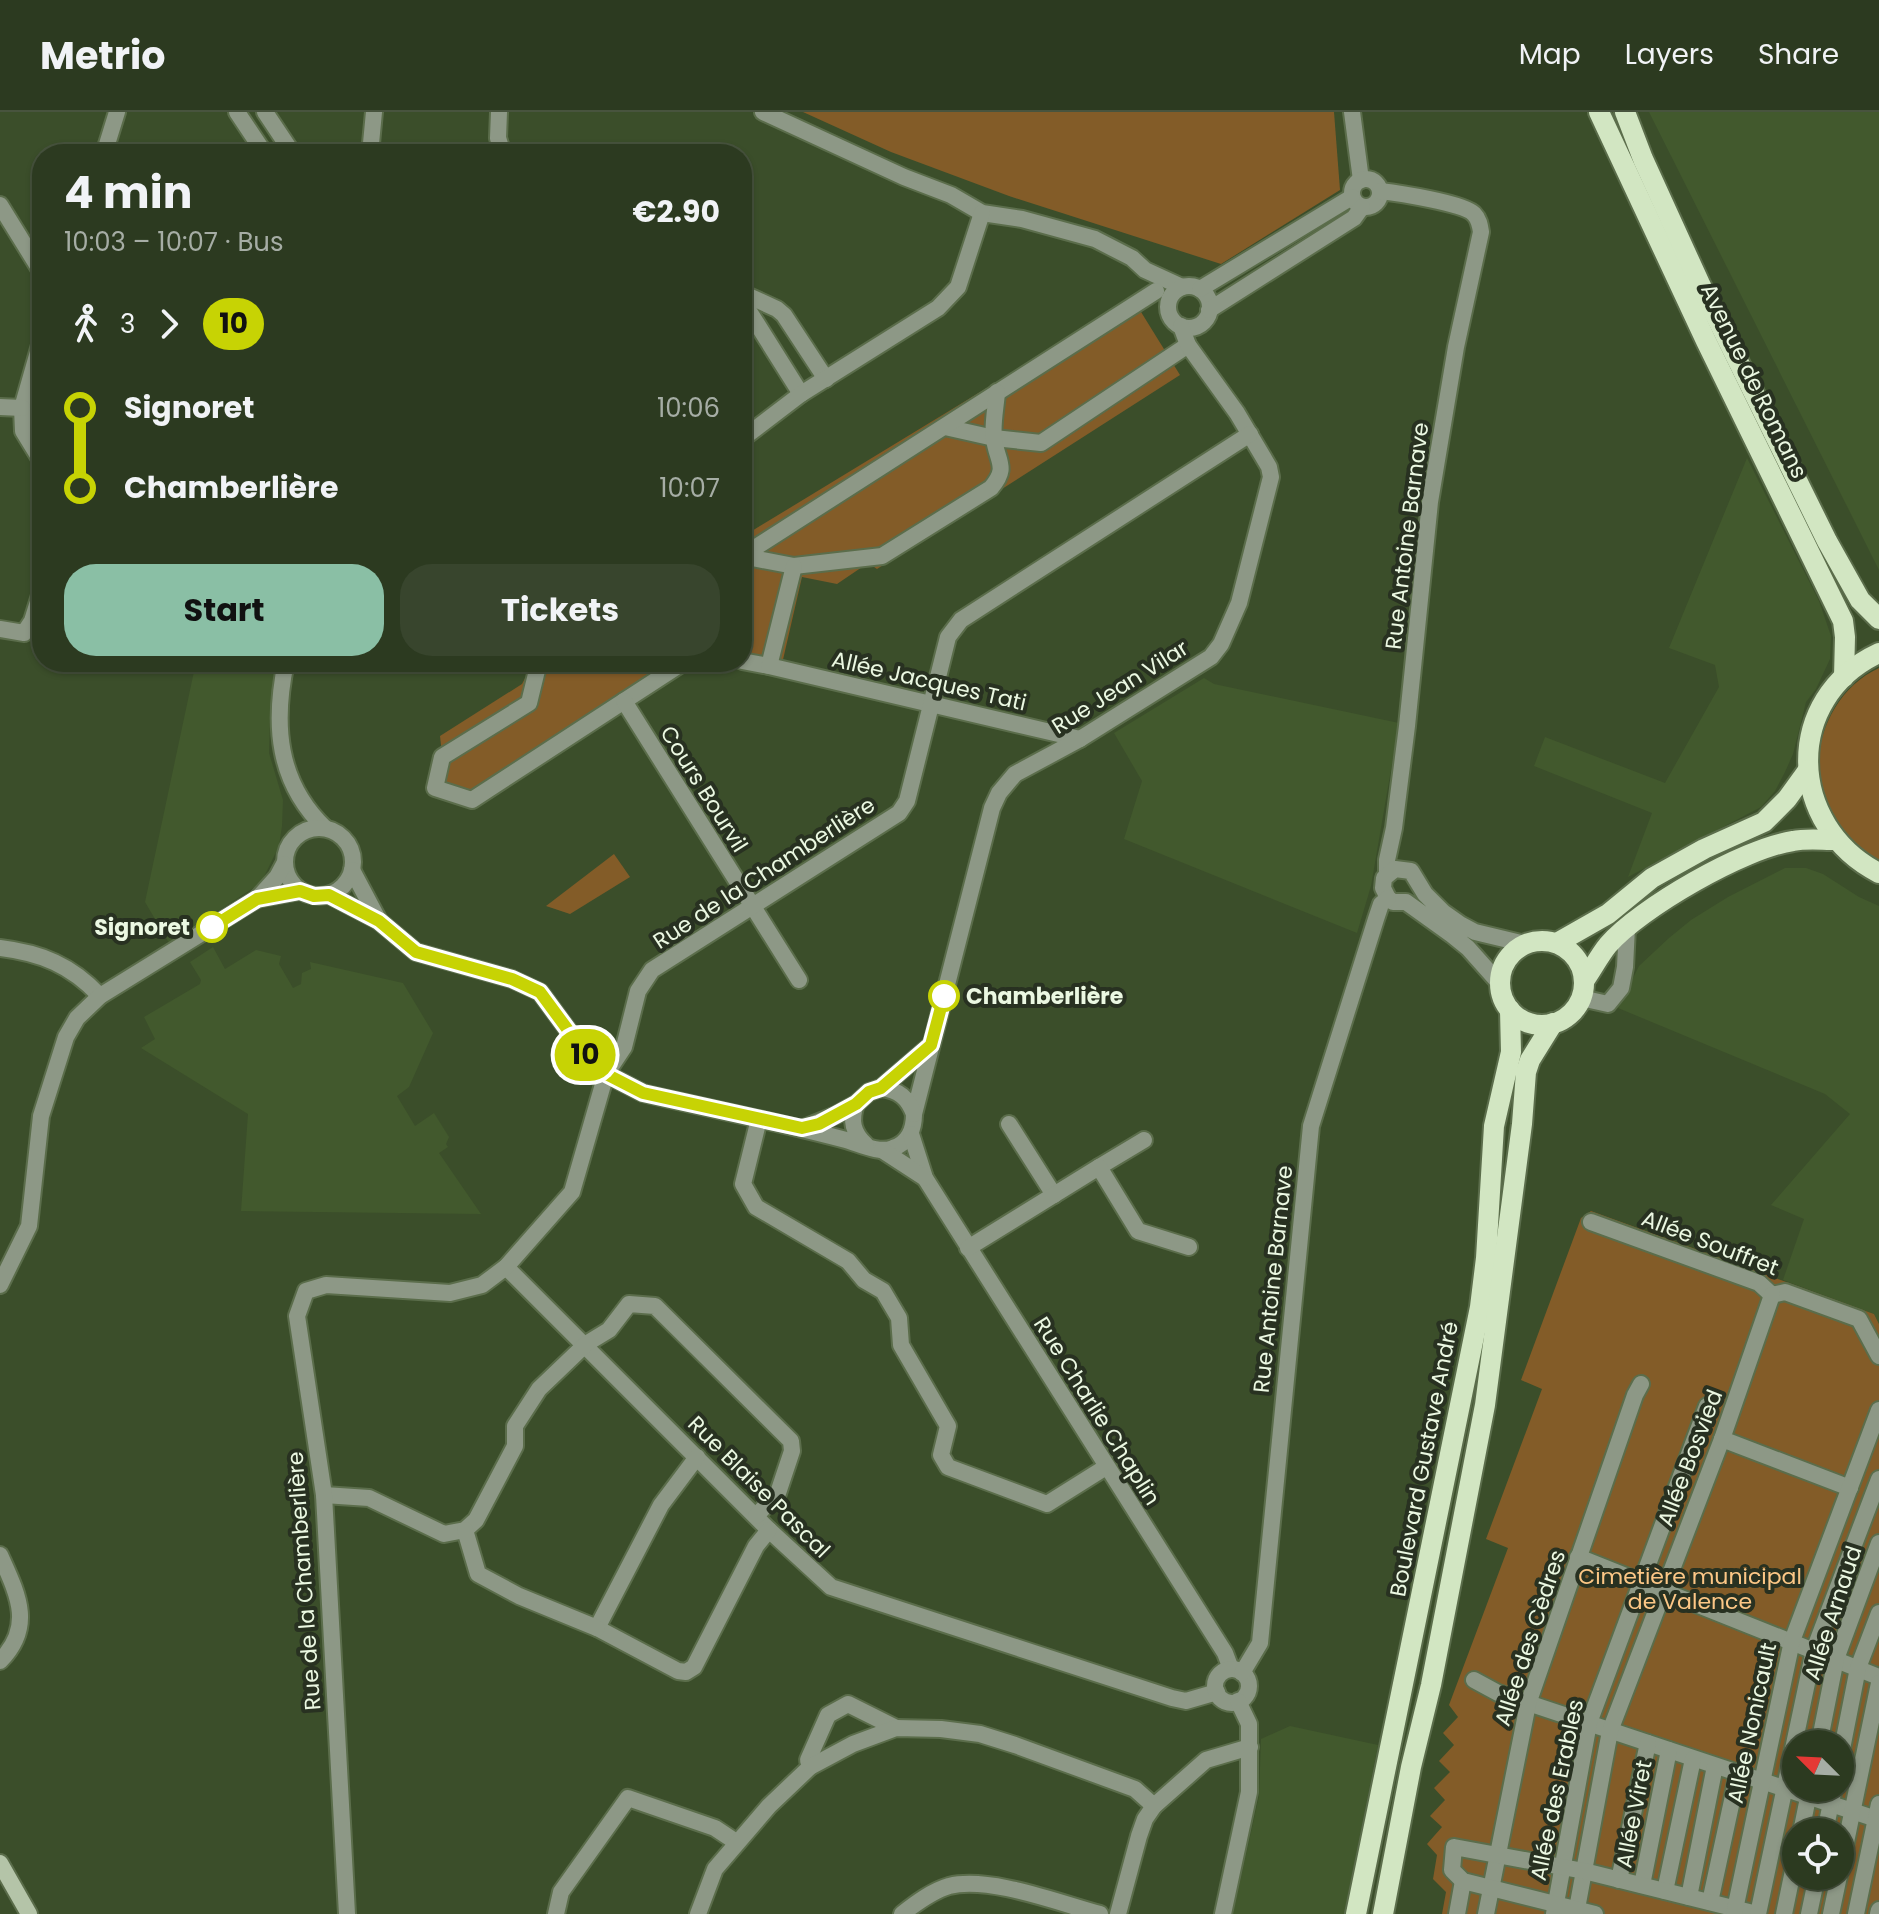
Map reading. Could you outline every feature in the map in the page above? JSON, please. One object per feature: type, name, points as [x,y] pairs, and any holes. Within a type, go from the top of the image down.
[{"type":"main road","name":"Avenue de Romans","points":[[1599,112],[1706,341],[1838,611],[1845,637],[1844,677]]},
{"type":"main road","name":"Avenue de Romans","points":[[1625,112],[1700,284],[1827,541],[1860,600],[1879,619]]},
{"type":"main road","points":[[1879,653],[1844,677],[1830,692],[1816,719],[1808,749],[1808,770],[1817,807],[1836,840],[1848,853],[1879,873]]},
{"type":"main road","points":[[1557,943],[1608,914],[1652,878],[1704,849],[1764,822],[1787,799],[1808,770]]},
{"type":"main road","name":"Boulevard Gustave André","points":[[1383,1914],[1485,1405],[1526,1072],[1530,1060],[1553,1023],[1565,1018],[1607,946],[1671,895],[1763,850],[1790,841],[1836,840]]},
{"type":"main road","points":[[1500,984],[1506,960],[1525,944],[1546,941],[1557,943],[1571,952],[1581,965],[1583,990]]},
{"type":"main road","name":"Boulevard Gustave André","points":[[1356,1914],[1480,1307],[1494,1126],[1511,1052],[1510,1010],[1500,984]]},
{"type":"main road","points":[[1510,1010],[1530,1023],[1553,1023]]},
{"type":"street","points":[[107,144],[117,112]]},
{"type":"street","points":[[237,112],[258,144]]},
{"type":"street","points":[[265,112],[286,144]]},
{"type":"street","points":[[371,144],[374,112]]},
{"type":"street","points":[[499,112],[500,144]]},
{"type":"street","points":[[763,112],[904,177],[951,195],[982,213],[1022,219],[1095,239],[1132,258],[1145,270],[1182,287]]},
{"type":"street","points":[[1352,112],[1361,180]]},
{"type":"street","points":[[1145,270],[1172,318],[1181,326],[1193,327],[1354,218],[1357,202],[1353,187],[1361,180],[1371,180],[1380,191],[1380,197],[1373,206],[1357,202],[1200,289]]},
{"type":"street","name":"Rue Antoine Barnave","points":[[1380,191],[1468,209],[1475,215],[1481,232],[1456,347],[1430,502],[1387,874]]},
{"type":"street","points":[[0,205],[32,257]]},
{"type":"street","points":[[752,431],[801,394],[938,308],[958,287],[982,213]]},
{"type":"street","points":[[1168,307],[1175,291],[1182,287],[1200,289],[1208,298],[1201,361]]},
{"type":"street","points":[[752,550],[1156,291]]},
{"type":"street","points":[[752,298],[784,315],[826,379]]},
{"type":"street","points":[[752,316],[801,394]]},
{"type":"street","name":"Rue Jean Vilar","points":[[911,1134],[992,808],[999,793],[1015,774],[1080,739],[1197,667],[1221,644],[1239,603],[1271,477],[1269,467],[1250,434],[1188,345],[1181,326]]},
{"type":"street","points":[[945,427],[994,438],[1041,443],[1188,345]]},
{"type":"street","points":[[32,373],[22,408],[23,431],[32,446]]},
{"type":"street","points":[[752,558],[794,566],[882,556],[991,488],[1000,477],[1001,466],[994,438],[997,392]]},
{"type":"street","points":[[0,407],[22,408]]},
{"type":"street","name":"Rue de la Chamberlière","points":[[347,1914],[324,1495],[297,1316],[306,1291],[326,1285],[450,1293],[482,1285],[506,1267],[572,1192],[606,1074],[624,1047],[638,991],[652,970],[899,813],[907,801],[948,637],[961,620],[1250,434]]},
{"type":"street","points":[[769,666],[794,566]]},
{"type":"street","points":[[0,629],[24,633],[32,621]]},
{"type":"street","name":"Allée Jacques Tati","points":[[752,663],[1080,739]]},
{"type":"street","points":[[0,1285],[29,1226],[41,1116],[66,1037],[77,1018],[100,996],[257,899],[284,864],[293,839],[297,797],[279,735],[278,709],[284,672]]},
{"type":"street","points":[[537,672],[529,703],[442,757],[435,788],[472,800],[669,672]]},
{"type":"street","name":"Cours Bourvil","points":[[624,701],[799,980]]},
{"type":"street","points":[[297,797],[325,828],[341,836],[347,843],[352,856],[352,870],[379,921]]},
{"type":"street","points":[[293,839],[302,832],[325,828]]},
{"type":"street","points":[[1394,828],[1405,868],[1415,875],[1418,887],[1443,912],[1475,932],[1525,944]]},
{"type":"street","points":[[284,864],[292,884],[314,896],[329,895],[339,889],[352,870]]},
{"type":"street","points":[[1405,868],[1387,874],[1383,883],[1388,898],[1393,902],[1406,902],[1468,948],[1500,984]]},
{"type":"street","points":[[1406,902],[1418,887]]},
{"type":"street","points":[[257,899],[300,891]]},
{"type":"street","points":[[329,895],[379,921],[416,952],[512,979],[540,992],[576,1043],[606,1074],[643,1093],[802,1128],[874,1148],[893,1149],[911,1134]]},
{"type":"street","name":"Rue Antoine Barnave","points":[[1236,1671],[1260,1643],[1311,1126],[1379,911],[1388,898]]},
{"type":"street","points":[[1583,990],[1608,1004],[1621,988],[1627,927]]},
{"type":"street","points":[[0,948],[35,952],[84,978],[100,996]]},
{"type":"street","points":[[802,1128],[819,1124],[856,1104],[869,1092],[881,1088],[931,1045]]},
{"type":"street","points":[[881,1088],[899,1092],[911,1105],[914,1114]]},
{"type":"street","points":[[856,1104],[854,1131],[874,1148]]},
{"type":"street","points":[[759,1119],[743,1184],[756,1207],[848,1261],[864,1280],[883,1291],[899,1318],[901,1345],[948,1426],[941,1455],[948,1467],[1047,1504],[1106,1467]]},
{"type":"street","points":[[1009,1124],[1054,1195]]},
{"type":"street","name":"Rue Charlie Chaplin","points":[[911,1134],[925,1178],[1236,1671]]},
{"type":"street","points":[[968,1248],[1144,1140]]},
{"type":"street","name":"Rue Charlie Chaplin","points":[[874,1148],[925,1178]]},
{"type":"street","points":[[1099,1167],[1138,1231],[1189,1247]]},
{"type":"street","name":"Allée Souffret","points":[[1591,1222],[1759,1283],[1772,1295],[1785,1292],[1859,1319],[1879,1356]]},
{"type":"street","name":"Rue Blaise Pascal","points":[[506,1267],[769,1530],[831,1587],[1172,1698],[1186,1701],[1217,1692]]},
{"type":"street","name":"Allée Bosvied","points":[[1577,1912],[1610,1731],[1722,1439],[1772,1295]]},
{"type":"street","points":[[324,1495],[369,1498],[444,1534],[465,1530],[483,1508],[515,1446],[515,1426],[539,1389],[586,1344],[609,1330],[629,1304],[655,1306],[791,1441],[792,1451],[778,1493],[756,1516]]},
{"type":"street","name":"Allée des Cèdres","points":[[1486,1914],[1528,1704],[1641,1384]]},
{"type":"street","name":"Allée des Erables","points":[[1555,1909],[1589,1723],[1707,1406]]},
{"type":"street","name":"Allée Nonicault","points":[[1735,1911],[1792,1641],[1879,1410]]},
{"type":"street","points":[[1722,1439],[1850,1488]]},
{"type":"street","points":[[597,1628],[661,1505],[697,1457]]},
{"type":"street","points":[[1797,1730],[1814,1650],[1879,1479]]},
{"type":"street","points":[[465,1530],[478,1574],[519,1596],[597,1628],[678,1671],[686,1672],[694,1667],[756,1546],[769,1530]]},
{"type":"street","name":"Allée Arnaud","points":[[1822,1730],[1836,1659],[1879,1543]]},
{"type":"street","points":[[0,1555],[19,1598],[21,1613],[16,1639],[0,1661]]},
{"type":"street","points":[[1578,1557],[1792,1641],[1879,1680],[1851,1818]]},
{"type":"street","points":[[1846,1730],[1858,1668],[1879,1613]]},
{"type":"street","points":[[1236,1671],[1249,1684],[1248,1693],[1238,1701],[1225,1701],[1217,1692],[1217,1679],[1222,1672],[1236,1671]]},
{"type":"street","points":[[1474,1680],[1528,1704],[1782,1788]]},
{"type":"street","points":[[1223,1914],[1249,1792],[1249,1724],[1238,1701]]},
{"type":"street","points":[[810,1767],[808,1760],[828,1715],[848,1704],[896,1728]]},
{"type":"street","points":[[698,1914],[715,1869],[736,1842],[810,1767],[853,1744],[896,1728],[980,1734],[1135,1789],[1154,1806]]},
{"type":"street","points":[[1619,1880],[1648,1743]]},
{"type":"street","points":[[1118,1914],[1139,1836],[1154,1806],[1206,1760],[1250,1747]]},
{"type":"street","name":"Allée Viret","points":[[1642,1885],[1669,1750]]},
{"type":"street","points":[[1665,1891],[1693,1759]]},
{"type":"street","points":[[1689,1897],[1715,1766]]},
{"type":"street","points":[[1710,1902],[1738,1773]]},
{"type":"street","points":[[556,1914],[561,1892],[628,1798],[715,1828],[736,1842]]},
{"type":"street","points":[[1595,1914],[1555,1909],[1463,1881],[1452,1870],[1454,1847],[1584,1871],[1757,1914],[1782,1802]]},
{"type":"street","points":[[1841,1802],[1852,1811],[1878,1814],[1856,1914]]},
{"type":"street","points":[[0,1863],[29,1914]]},
{"type":"street","points":[[1457,1914],[1463,1881]]},
{"type":"street","points":[[902,1914],[920,1900],[946,1887],[966,1883],[992,1885],[1100,1914]]},
{"type":"street","points":[[1784,1914],[1789,1890]]},
{"type":"street","points":[[1809,1914],[1814,1890]]},
{"type":"street","points":[[1831,1914],[1836,1890]]},
{"type":"shaded area","points":[[1649,112],[1879,112],[1879,570]]},
{"type":"shaded area","points":[[1747,458],[1819,601],[1831,636],[1830,659],[1806,702],[1793,754],[1785,772],[1775,791],[1761,807],[1628,877],[1652,813],[1534,766],[1545,737],[1665,783],[1719,687],[1715,665],[1669,648]]},
{"type":"shaded area","points":[[194,672],[278,672],[270,720],[269,753],[283,800],[282,826],[279,846],[261,883],[169,943],[145,902]]},
{"type":"shaded area","points":[[1204,678],[1214,684],[1399,723],[1371,886],[1357,933],[1124,839],[1142,781],[1114,733]]},
{"type":"shaded area","points":[[1785,868],[1806,868],[1823,874],[1879,906],[1879,1324],[1874,1314],[1783,1280],[1804,1219],[1771,1205],[1850,1114],[1825,1094],[1618,1008],[1639,966],[1669,938],[1728,897]]},
{"type":"shaded area","points":[[213,947],[225,969],[256,950],[281,956],[279,964],[293,988],[301,984],[302,973],[311,969],[310,962],[403,983],[433,1033],[409,1087],[397,1096],[415,1126],[434,1113],[449,1137],[448,1147],[439,1153],[481,1214],[241,1211],[248,1114],[141,1048],[155,1039],[144,1017],[200,984],[201,980],[190,962]]},
{"type":"shaded area","points":[[1290,1726],[1378,1745],[1344,1914],[1233,1914],[1259,1796],[1261,1739]]},
{"type":"green space","points":[[803,112],[1334,112],[1340,190],[1221,264],[1009,196],[891,152]]},
{"type":"green space","points":[[1133,299],[1180,375],[877,569],[868,563],[837,584],[802,577],[779,677],[752,671],[752,531]]},
{"type":"green space","points":[[1879,668],[1879,861],[1856,845],[1837,825],[1826,805],[1820,783],[1819,760],[1822,737],[1843,696],[1859,680]]},
{"type":"green space","points":[[528,672],[683,672],[482,803],[460,787],[442,784],[444,772],[440,736],[522,684]]},
{"type":"green space","points":[[614,854],[630,877],[570,914],[546,906]]},
{"type":"green space","name":"Cimetière municipal de Valence","points":[[1591,1211],[1874,1314],[1879,1324],[1879,1914],[1442,1914],[1446,1892],[1433,1879],[1437,1855],[1427,1844],[1442,1827],[1430,1816],[1445,1800],[1434,1788],[1450,1772],[1439,1761],[1454,1745],[1443,1733],[1458,1717],[1449,1705],[1508,1548],[1486,1539],[1542,1389],[1521,1380],[1581,1218]]},
{"type":"bus line","name":"10","points":[[212,927],[257,899],[300,891],[314,896],[329,895],[379,921],[416,952],[512,979],[540,992],[590,1060],[622,1084],[643,1093],[802,1128],[819,1124],[856,1104],[869,1092],[881,1088],[931,1045],[944,996]]},
{"type":"place","name":"Signoret","points":[[212,927]]},
{"type":"place","name":"Chamberlière","points":[[944,996]]}]
